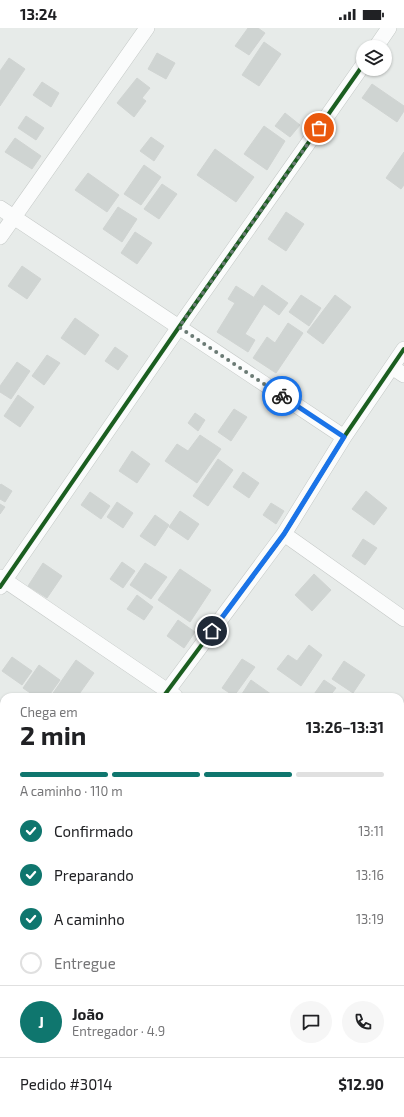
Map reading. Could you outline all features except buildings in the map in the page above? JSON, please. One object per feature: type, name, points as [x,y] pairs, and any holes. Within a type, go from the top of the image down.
[{"type":"street","points":[[0,237],[147,28]]},
{"type":"street","points":[[381,40],[389,28]]},
{"type":"street","points":[[165,693],[1,582],[356,75]]},
{"type":"street","points":[[0,208],[344,437]]},
{"type":"street","points":[[169,693],[284,534],[344,437],[398,371],[404,349]]},
{"type":"street","points":[[284,534],[404,619]]},
{"type":"cycle path","points":[[0,587],[179,327],[356,75]]},
{"type":"cycle path","points":[[166,693],[284,534],[344,437],[404,349]]},
{"type":"way so far","points":[[282,396],[179,327],[319,128]]},
{"type":"route","points":[[212,631],[284,534],[344,437],[282,396]]}]
